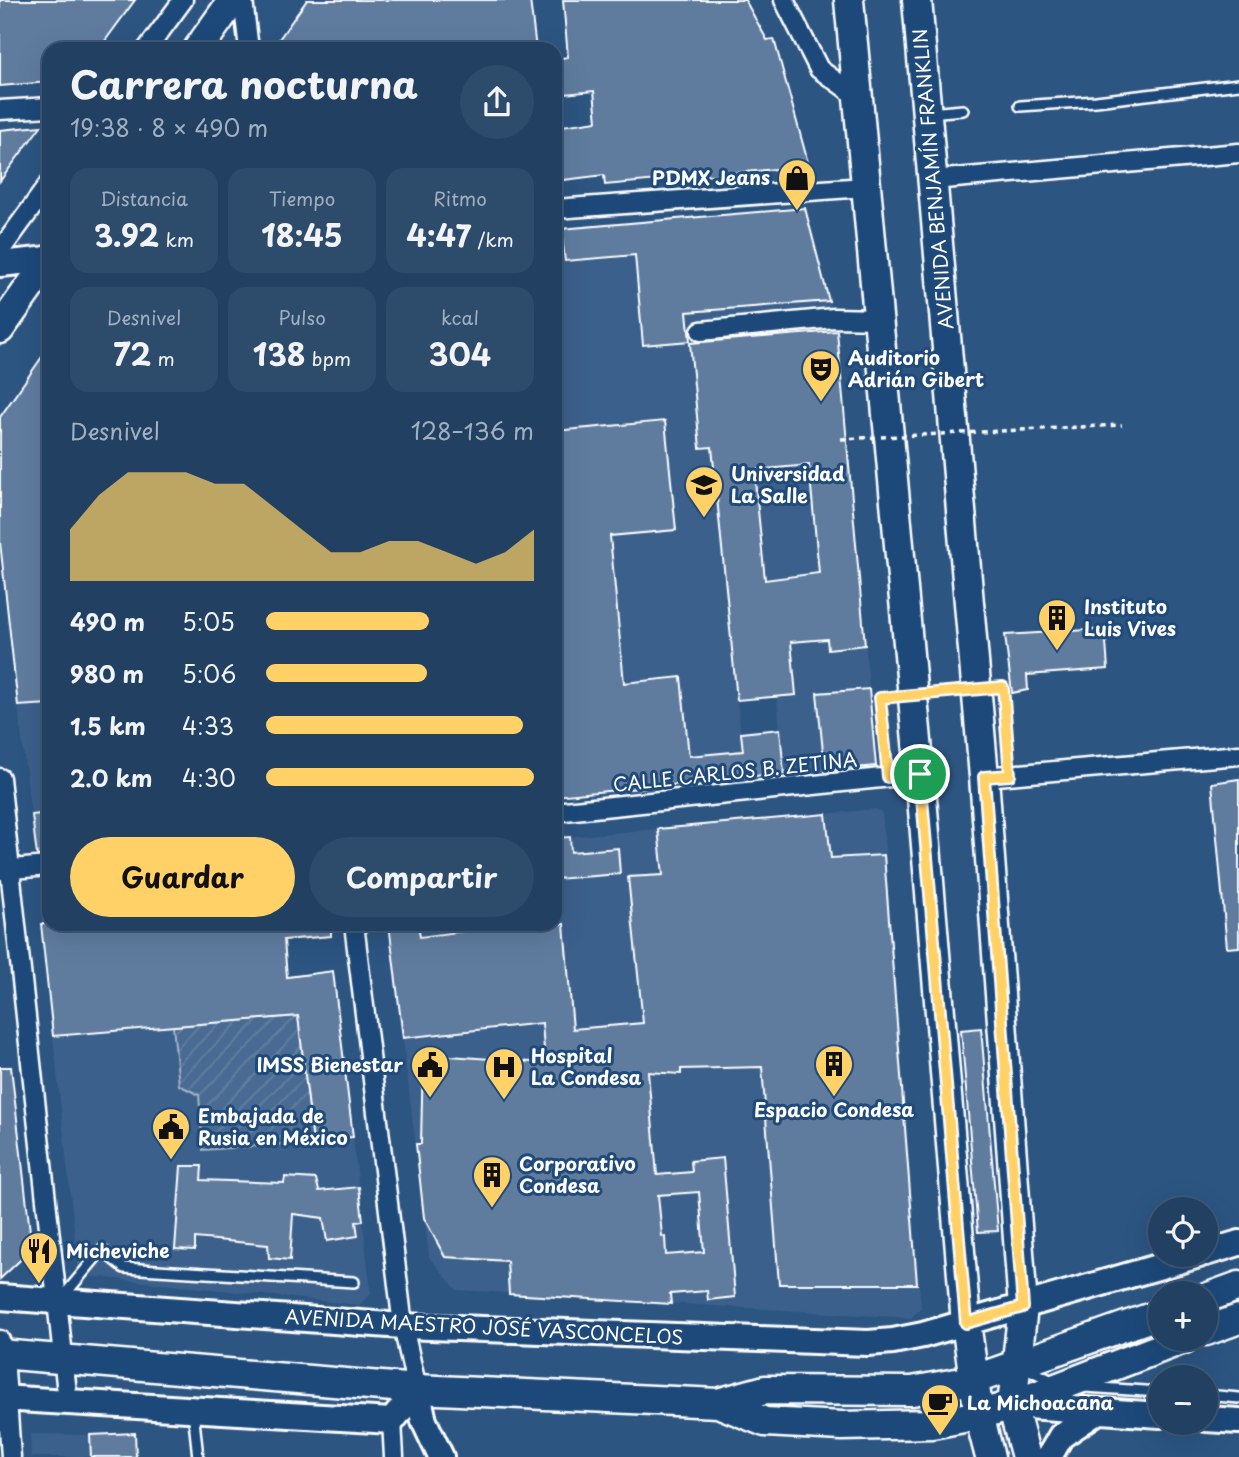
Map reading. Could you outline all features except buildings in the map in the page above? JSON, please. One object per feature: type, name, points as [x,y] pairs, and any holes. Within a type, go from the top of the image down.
[{"type":"main road","points":[[203,42],[233,0]]},
{"type":"main road","points":[[849,0],[920,774],[966,1323],[979,1415],[990,1457]]},
{"type":"main road","name":"AVENIDA BENJAMÍN FRANKLIN","points":[[918,0],[984,777],[1023,1307],[1013,1405],[1026,1457]]},
{"type":"main road","points":[[0,264],[42,260]]},
{"type":"main road","points":[[0,329],[42,269]]},
{"type":"main road","points":[[1218,1249],[1239,1243]]},
{"type":"main road","name":"AVENIDA MAESTRO JOSÉ VASCONCELOS","points":[[0,1297],[403,1326],[868,1343],[893,1341],[966,1323],[1158,1267]]},
{"type":"main road","points":[[1218,1294],[1239,1286]]},
{"type":"main road","points":[[1,1350],[64,1361],[417,1389],[718,1403],[765,1390],[912,1391],[973,1380],[1148,1318]]},
{"type":"main road","points":[[1218,1327],[1239,1319]]},
{"type":"main road","points":[[718,1403],[765,1422],[842,1426],[932,1424],[1013,1405],[1152,1351]]},
{"type":"main road","points":[[4,1398],[392,1421],[417,1389]]},
{"type":"main road","points":[[417,1389],[424,1421],[440,1457]]},
{"type":"main road","points":[[1013,1405],[1148,1414]]},
{"type":"main road","points":[[1049,1457],[1061,1436],[1097,1411]]},
{"type":"main road","points":[[1218,1420],[1239,1421]]},
{"type":"street","points":[[153,42],[183,0]]},
{"type":"street","points":[[243,0],[248,42]]},
{"type":"street","points":[[783,0],[819,69],[858,97]]},
{"type":"street","points":[[0,110],[42,107]]},
{"type":"street","points":[[933,180],[1239,153]]},
{"type":"street","points":[[562,209],[865,187]]},
{"type":"street","points":[[0,251],[42,194]]},
{"type":"street","points":[[701,331],[834,318],[878,319]]},
{"type":"street","points":[[984,777],[1239,755]]},
{"type":"street","name":"CALLE CARLOS B. ZETINA","points":[[562,811],[920,774]]},
{"type":"street","points":[[0,778],[4,870],[68,1402]]},
{"type":"street","points":[[4,870],[42,867]]},
{"type":"street","points":[[355,931],[403,1326],[417,1389]]},
{"type":"street","points":[[1,1350],[11,1457]]},
{"type":"street","points":[[392,1421],[394,1457]]},
{"type":"lane","points":[[1020,106],[1096,101],[1239,84]]},
{"type":"lane","points":[[927,113],[963,110]]},
{"type":"lane","points":[[57,1303],[102,1250],[124,1268],[354,1282]]},
{"type":"lane","points":[[1017,1364],[1060,1385],[1148,1391]]},
{"type":"lane","points":[[1218,1396],[1239,1398]]},
{"type":"lane","points":[[193,1409],[198,1457]]},
{"type":"path","points":[[841,439],[1122,425]]},
{"type":"path","points":[[888,777],[880,698],[1003,687],[1007,737]]},
{"type":"shaded area","name":"Universidad La Salle","points":[[805,208],[837,331],[876,766],[784,774],[777,697],[737,700],[746,778],[562,795],[562,228]]},
{"type":"shaded area","points":[[42,704],[42,842],[34,843],[18,706]]},
{"type":"shaded area","points":[[875,809],[882,812],[921,1308],[911,1318],[457,1290],[429,1257],[390,931],[562,931],[562,837],[658,829],[663,869],[830,855],[826,814]]},
{"type":"shaded area","points":[[298,1016],[312,1142],[353,1137],[371,1294],[359,1305],[79,1275],[53,1036]]},
{"type":"shaded area","points":[[298,1016],[313,1142],[203,1150],[199,1095],[179,1085],[173,1026]]},
{"type":"shaded area","points":[[30,1434],[90,1435],[91,1457],[31,1457]]},
{"type":"place","name":"PDMX Jeans","points":[[797,212]]},
{"type":"place","name":"Auditorio Adrián Gibert","points":[[821,403]]},
{"type":"place","name":"Universidad La Salle","points":[[704,519]]},
{"type":"place","name":"Instituto Luis Vives","points":[[1057,652]]},
{"type":"place","name":"Espacio Condesa","points":[[834,1098]]},
{"type":"place","name":"IMSS Bienestar","points":[[430,1099]]},
{"type":"place","name":"Hospital La Condesa","points":[[504,1101]]},
{"type":"place","name":"Embajada de Rusia en México","points":[[171,1161]]},
{"type":"place","name":"Corporativo Condesa","points":[[492,1209]]},
{"type":"place","name":"Micheviche","points":[[39,1285]]},
{"type":"place","name":"La Michoacana","points":[[940,1437]]},
{"type":"route","points":[[1003,687],[1010,775],[984,777],[1023,1307],[966,1323],[920,774],[888,777],[880,698],[1003,687]]}]
